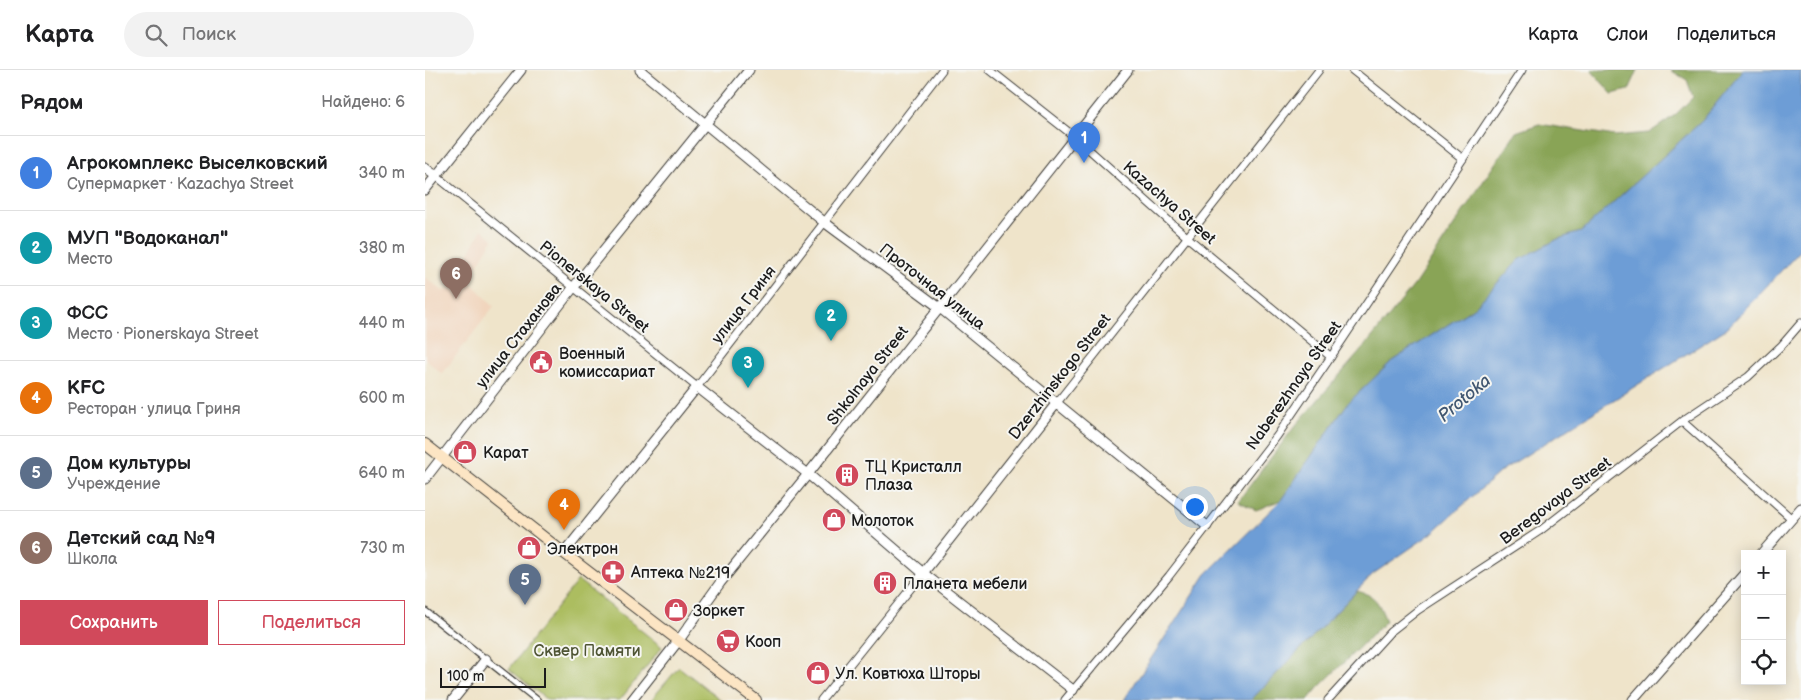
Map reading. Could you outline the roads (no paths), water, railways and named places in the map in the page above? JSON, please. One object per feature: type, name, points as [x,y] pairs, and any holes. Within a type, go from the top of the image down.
[{"type":"main road","points":[[425,444],[756,700]]},
{"type":"street","points":[[425,190],[521,70]]},
{"type":"street","name":"Проточная улица","points":[[640,70],[824,222],[940,308],[1207,526]]},
{"type":"street","name":"улица Стаханова","points":[[425,479],[573,288],[749,70]]},
{"type":"street","name":"улица Гриня","points":[[564,553],[697,387],[942,70]]},
{"type":"street","name":"Kazachya Street","points":[[990,70],[1075,137],[1187,237],[1331,357]]},
{"type":"street","name":"Shkolnaya Street","points":[[631,700],[679,640],[720,583],[809,474],[1128,70]]},
{"type":"street","name":"Dzerzhinskogo Street","points":[[821,700],[1319,70]]},
{"type":"street","points":[[1352,70],[1463,159]]},
{"type":"street","name":"Naberezhnaya Street","points":[[1065,700],[1169,576],[1277,436],[1522,70]]},
{"type":"street","name":"Pionerskaya Street","points":[[425,168],[697,387],[809,474],[923,573],[1073,690]]},
{"type":"street","name":"Beregovaya Street","points":[[1328,700],[1390,632],[1418,610],[1541,530],[1682,421],[1748,378],[1782,345],[1801,323]]},
{"type":"street","points":[[1682,421],[1792,519]]},
{"type":"street","points":[[1765,550],[1801,508]]},
{"type":"street","points":[[1633,700],[1741,578]]},
{"type":"street","points":[[425,611],[537,700]]},
{"type":"street","points":[[453,700],[485,659]]},
{"type":"water","name":"Protoka","points":[[1743,70],[1801,70],[1801,250],[1726,329],[1501,471],[1431,534],[1373,574],[1251,700],[1124,700],[1206,574],[1281,500],[1348,403],[1392,361],[1475,307],[1519,260],[1558,239],[1581,232],[1702,121]]},
{"type":"place","name":"Агрокомплекс Выселковский","points":[[1084,163]]},
{"type":"place","name":"Детский сад №9","points":[[456,299]]},
{"type":"place","name":"МУП \"Водоканал\"","points":[[831,341]]},
{"type":"place","name":"Военный комиссариат","points":[[541,362]]},
{"type":"place","name":"ФСС","points":[[748,388]]},
{"type":"place","name":"Карат","points":[[465,452]]},
{"type":"place","name":"ТЦ Кристалл Плаза","points":[[847,475]]},
{"type":"place","name":"Молоток","points":[[834,520]]},
{"type":"place","name":"KFC","points":[[564,530]]},
{"type":"place","name":"Электрон","points":[[529,548]]},
{"type":"place","name":"Аптека №219","points":[[613,572]]},
{"type":"place","name":"Планета мебели","points":[[885,583]]},
{"type":"place","name":"Дом культуры","points":[[525,605]]},
{"type":"place","name":"Зоркет","points":[[676,610]]},
{"type":"place","name":"Кооп","points":[[728,641]]},
{"type":"place","name":"Ул. Ковтюха Шторы","points":[[818,673]]},
{"type":"park label","name":"Сквер Памяти","points":[[587,650]]}]
